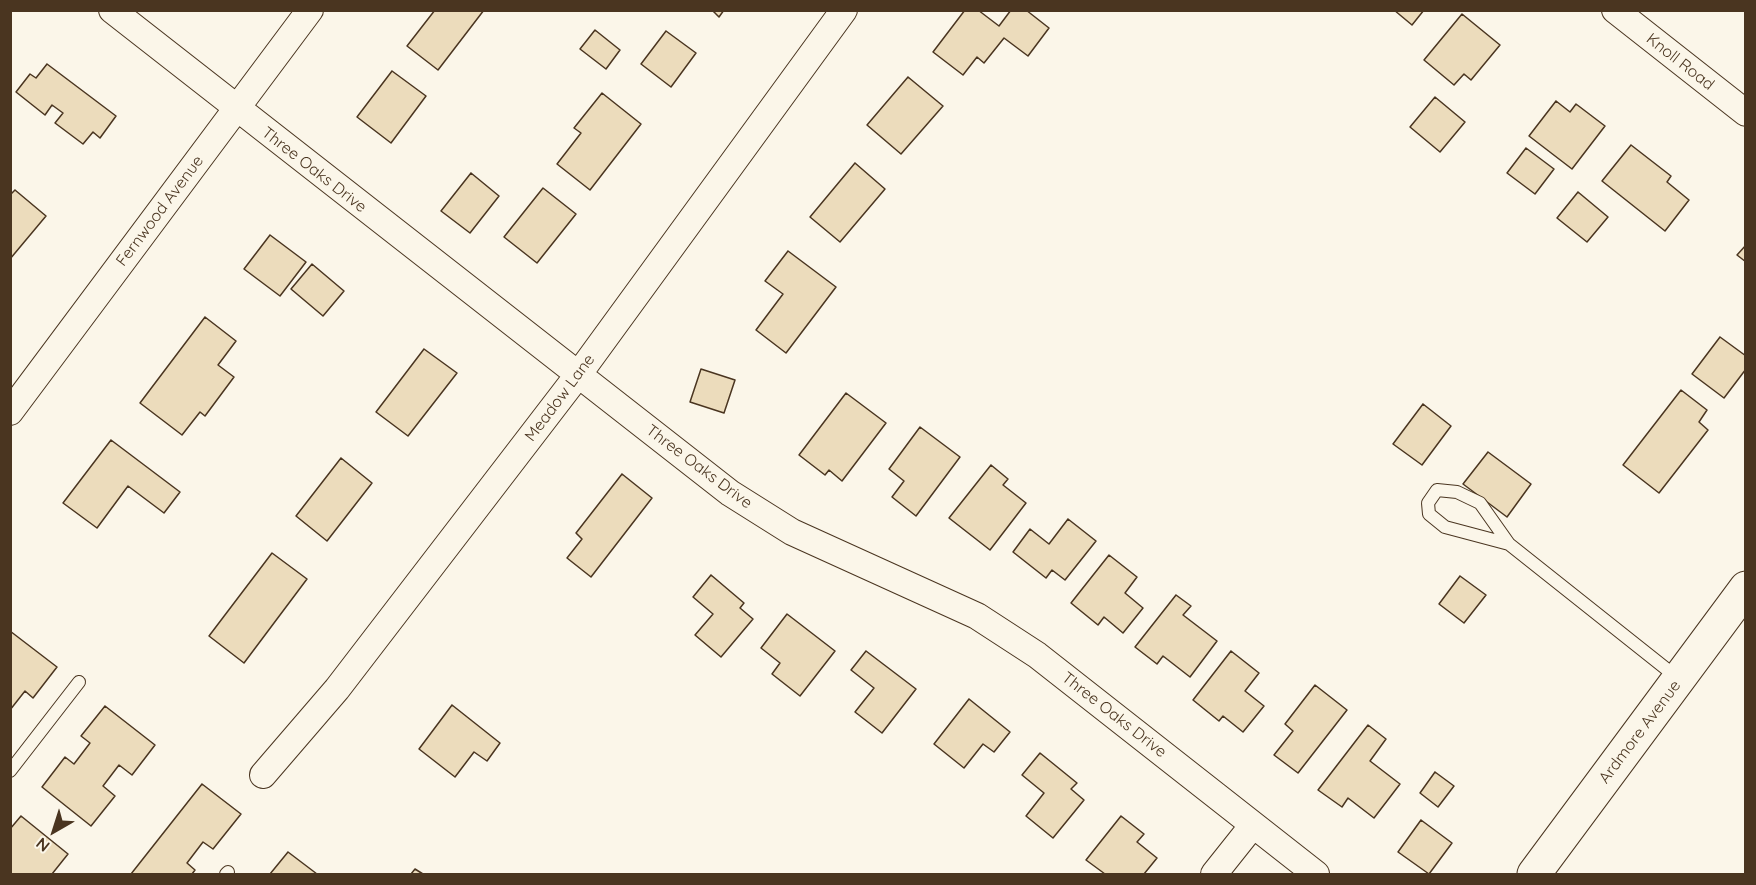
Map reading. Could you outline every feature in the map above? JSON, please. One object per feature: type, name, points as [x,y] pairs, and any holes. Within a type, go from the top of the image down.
[{"type":"main road","name":"Ardmore Avenue","points":[[1534,874],[1746,588]]},
{"type":"street","name":"Three Oaks Drive","points":[[112,10],[729,493],[792,532],[977,616],[1037,655],[1316,874]]},
{"type":"street","name":"Fernwood Avenue","points":[[10,412],[310,10]]},
{"type":"street","name":"Meadow Lane","points":[[263,775],[337,689],[578,375],[844,10]]},
{"type":"street","name":"Knoll Road","points":[[1615,10],[1746,113]]},
{"type":"street","points":[[1214,874],[1253,825]]},
{"type":"lane","points":[[1509,544],[1445,527],[1429,514],[1428,503],[1437,490],[1457,492],[1480,503],[1509,544],[1680,680]]},
{"type":"lane","points":[[10,771],[80,682]]},
{"type":"building","points":[[435,10],[484,10],[438,70],[407,46]]},
{"type":"building","points":[[712,10],[724,10],[719,17]]},
{"type":"building","points":[[965,10],[978,10],[999,26],[1011,10],[1026,10],[1049,28],[1028,56],[1004,38],[984,63],[977,57],[963,75],[933,52]]},
{"type":"building","points":[[1394,10],[1424,10],[1412,25]]},
{"type":"building","points":[[1462,14],[1500,45],[1471,80],[1464,74],[1454,85],[1424,60]]},
{"type":"building","points":[[595,30],[620,50],[606,69],[580,49]]},
{"type":"building","points":[[666,31],[696,53],[671,87],[641,64]]},
{"type":"building","points":[[47,64],[116,116],[100,138],[93,132],[83,144],[55,123],[63,113],[52,105],[45,115],[16,92],[30,74],[36,78]]},
{"type":"building","points":[[392,71],[426,96],[391,143],[357,117]]},
{"type":"building","points":[[908,77],[943,106],[901,154],[867,125]]},
{"type":"building","points":[[602,93],[641,124],[590,190],[557,164],[581,133],[574,128]]},
{"type":"building","points":[[1435,97],[1465,122],[1440,152],[1410,127]]},
{"type":"building","points":[[1556,101],[1570,112],[1576,104],[1605,126],[1572,169],[1529,136]]},
{"type":"building","points":[[1631,145],[1671,176],[1667,182],[1689,200],[1665,231],[1602,181]]},
{"type":"building","points":[[1526,148],[1554,169],[1535,194],[1507,173]]},
{"type":"building","points":[[855,163],[885,189],[840,242],[810,217]]},
{"type":"building","points":[[471,173],[499,196],[470,233],[441,211]]},
{"type":"building","points":[[543,188],[576,214],[537,263],[504,237]]},
{"type":"building","points":[[15,190],[46,216],[10,259],[10,195]]},
{"type":"building","points":[[1578,192],[1608,217],[1587,242],[1557,218]]},
{"type":"building","points":[[270,235],[306,262],[280,296],[244,269]]},
{"type":"building","points":[[1746,245],[1746,262],[1737,255]]},
{"type":"building","points":[[788,251],[836,287],[786,353],[756,330],[783,294],[765,281]]},
{"type":"building","points":[[312,264],[344,291],[323,316],[291,289]]},
{"type":"building","points":[[205,317],[236,341],[218,365],[234,377],[205,416],[200,412],[182,435],[140,403]]},
{"type":"building","points":[[1720,337],[1746,356],[1746,369],[1724,398],[1692,374]]},
{"type":"building","points":[[424,349],[457,373],[408,436],[376,412]]},
{"type":"building","points":[[701,369],[735,380],[724,413],[690,402]]},
{"type":"building","points":[[1681,390],[1707,410],[1699,422],[1708,430],[1659,493],[1623,465]]},
{"type":"building","points":[[846,393],[886,423],[842,481],[829,470],[825,475],[799,455]]},
{"type":"building","points":[[1423,404],[1451,426],[1422,465],[1393,444]]},
{"type":"building","points":[[920,427],[960,457],[916,516],[892,497],[904,481],[889,469]]},
{"type":"building","points":[[111,440],[180,492],[164,513],[128,486],[97,528],[63,503]]},
{"type":"building","points":[[1488,452],[1531,484],[1507,517],[1463,484]]},
{"type":"building","points":[[341,458],[372,483],[327,541],[296,516]]},
{"type":"building","points":[[991,465],[1008,479],[1003,485],[1026,503],[990,550],[949,518]]},
{"type":"building","points":[[622,474],[652,498],[591,577],[567,558],[582,539],[576,533]]},
{"type":"building","points":[[1068,519],[1096,541],[1065,580],[1052,570],[1046,578],[1013,552],[1030,529],[1049,544]]},
{"type":"building","points":[[272,553],[307,579],[244,663],[209,636]]},
{"type":"building","points":[[1109,555],[1137,577],[1125,593],[1143,608],[1123,633],[1104,617],[1098,625],[1071,603]]},
{"type":"building","points":[[711,575],[744,603],[740,608],[753,619],[721,657],[695,635],[713,614],[693,597]]},
{"type":"building","points":[[1460,576],[1486,595],[1464,623],[1439,604]]},
{"type":"building","points":[[1176,595],[1191,606],[1183,615],[1217,641],[1190,677],[1163,656],[1157,664],[1135,647]]},
{"type":"building","points":[[787,614],[835,651],[800,696],[772,674],[780,663],[761,648]]},
{"type":"building","points":[[10,631],[57,667],[33,698],[25,691],[10,710]]},
{"type":"building","points":[[866,651],[916,689],[882,733],[855,712],[874,688],[851,670]]},
{"type":"building","points":[[1231,651],[1259,673],[1245,691],[1264,706],[1243,732],[1223,716],[1219,721],[1193,700]]},
{"type":"building","points":[[1315,685],[1347,710],[1298,773],[1274,755],[1293,731],[1285,724]]},
{"type":"building","points":[[969,699],[1010,732],[994,752],[983,744],[964,768],[934,744]]},
{"type":"building","points":[[452,705],[500,743],[487,761],[474,752],[455,777],[419,749]]},
{"type":"building","points":[[105,706],[155,745],[132,775],[119,765],[103,786],[115,796],[91,826],[42,787],[65,757],[74,764],[90,743],[81,736]]},
{"type":"building","points":[[1368,725],[1386,739],[1370,761],[1400,784],[1374,818],[1348,798],[1342,807],[1318,790]]},
{"type":"building","points":[[1040,753],[1077,783],[1071,789],[1084,800],[1053,838],[1026,816],[1044,793],[1022,775]]},
{"type":"building","points":[[1435,772],[1454,786],[1438,807],[1420,793]]},
{"type":"building","points":[[202,784],[241,814],[213,849],[203,842],[187,863],[195,870],[192,874],[131,874]]},
{"type":"building","points":[[21,816],[68,854],[52,874],[10,874],[10,829]]},
{"type":"building","points":[[1121,816],[1144,834],[1137,842],[1157,858],[1144,874],[1105,874],[1086,860]]},
{"type":"building","points":[[1421,820],[1452,843],[1429,874],[1398,852]]},
{"type":"building","points":[[288,852],[317,874],[270,874]]},
{"type":"building","points":[[415,869],[423,874],[411,874]]}]
